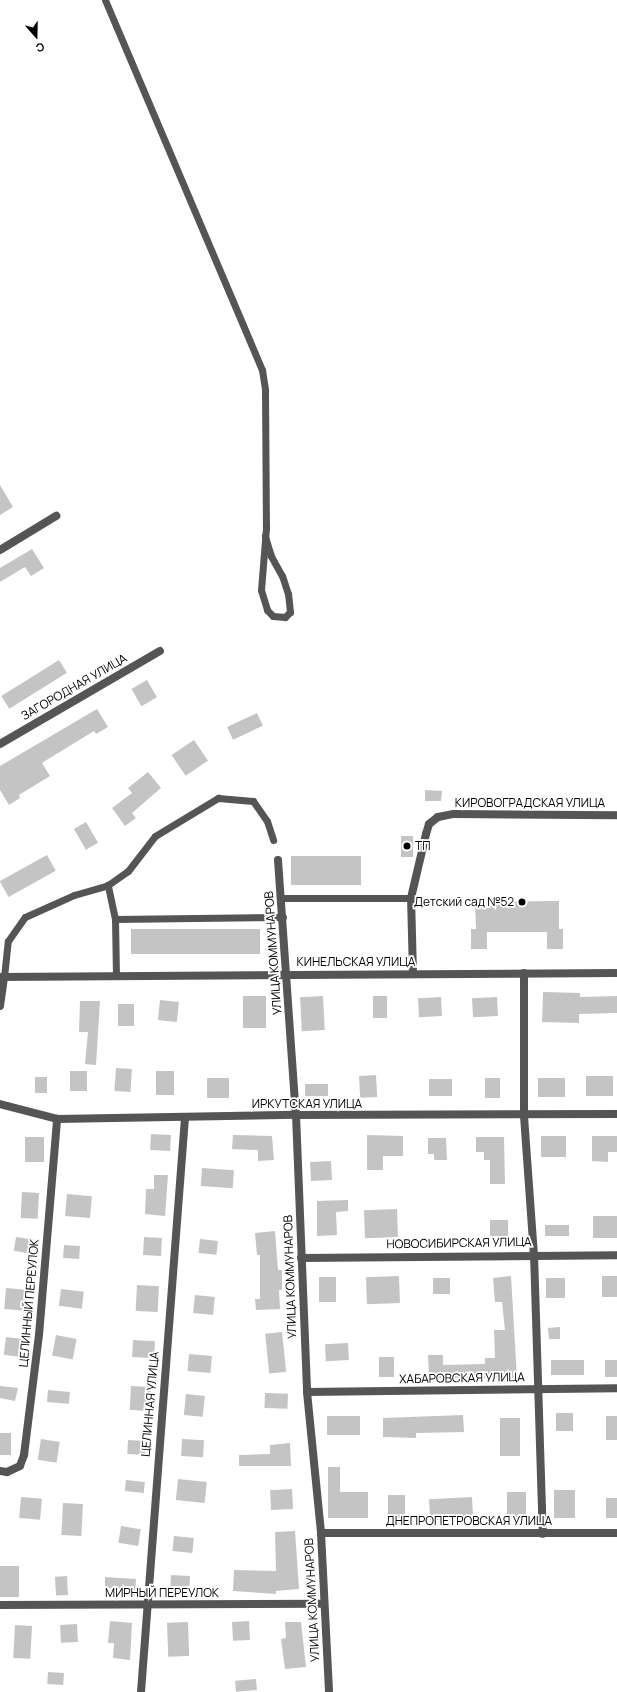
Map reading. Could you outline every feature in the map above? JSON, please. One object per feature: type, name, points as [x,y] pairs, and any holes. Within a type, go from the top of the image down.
[{"type":"street","points":[[0,550],[56,516]]},
{"type":"street","name":"ЗАГОРОДНАЯ УЛИЦА","points":[[0,744],[160,651]]},
{"type":"street","name":"КИРОВОГРАДСКАЯ УЛИЦА","points":[[413,973],[411,898],[429,824],[438,817],[454,814],[617,815]]},
{"type":"street","name":"УЛИЦА КОММУНАРОВ","points":[[278,860],[296,1115],[307,1392],[321,1533],[329,1692]]},
{"type":"street","name":"КИНЕЛЬСКАЯ УЛИЦА","points":[[2,977],[413,973],[617,973]]},
{"type":"street","points":[[524,973],[524,1116],[534,1254],[543,1534]]},
{"type":"street","points":[[0,1006],[2,977]]},
{"type":"street","name":"ИРКУТСКАЯ УЛИЦА","points":[[0,1104],[57,1119],[296,1115],[524,1116],[617,1114]]},
{"type":"street","name":"ЦЕЛИННАЯ УЛИЦА","points":[[140,1692],[145,1605],[186,1118]]},
{"type":"street","name":"ЦЕЛИННЫЙ ПЕРЕУЛОК","points":[[0,1471],[6,1472],[20,1466],[24,1455],[39,1335],[57,1119]]},
{"type":"street","name":"НОВОСИБИРСКАЯ УЛИЦА","points":[[301,1258],[534,1254],[617,1255]]},
{"type":"street","name":"ХАБАРОВСКАЯ УЛИЦА","points":[[307,1392],[617,1388]]},
{"type":"street","name":"ДНЕПРОПЕТРОВСКАЯ УЛИЦА","points":[[321,1533],[617,1533]]},
{"type":"street","name":"МИРНЫЙ ПЕРЕУЛОК","points":[[0,1605],[324,1604]]},
{"type":"lane","points":[[105,0],[262,370],[265,390],[266,528],[260,590],[267,610],[273,616],[285,617],[290,612],[288,594],[282,576],[271,556],[265,536]]},
{"type":"lane","points":[[2,977],[8,941],[25,917],[74,895],[108,885],[128,871],[154,836],[218,798],[253,801],[267,820],[273,840]]},
{"type":"lane","points":[[108,885],[115,919],[116,976]]},
{"type":"lane","points":[[281,898],[411,898]]},
{"type":"lane","points":[[115,919],[283,917]]},
{"type":"building","points":[[0,485],[13,507],[0,515]]},
{"type":"building","points":[[32,549],[44,568],[31,576],[25,567],[0,582],[0,568]]},
{"type":"building","points":[[59,660],[67,673],[9,709],[1,696]]},
{"type":"building","points":[[147,680],[157,697],[141,706],[131,689]]},
{"type":"building","points":[[97,709],[108,727],[96,734],[94,731],[42,763],[50,776],[19,795],[20,798],[9,805],[0,790],[0,766]]},
{"type":"building","points":[[257,713],[263,726],[233,740],[227,727]]},
{"type":"building","points":[[194,740],[208,761],[186,776],[172,755]]},
{"type":"building","points":[[148,772],[161,788],[132,813],[136,818],[125,826],[112,808],[132,793],[128,788]]},
{"type":"building","points":[[425,790],[442,791],[441,801],[425,801]]},
{"type":"building","points":[[86,822],[98,843],[86,850],[74,829]]},
{"type":"building","name":"ТП","points":[[401,836],[413,836],[413,857],[401,857]]},
{"type":"building","points":[[47,855],[56,871],[8,897],[0,881]]},
{"type":"building","points":[[291,856],[361,856],[361,885],[291,885]]},
{"type":"building","points":[[559,901],[559,929],[563,929],[563,949],[547,949],[547,932],[487,932],[487,949],[471,949],[471,929],[476,929],[475,902]]},
{"type":"building","points":[[131,929],[260,929],[260,954],[131,954]]},
{"type":"building","points":[[543,992],[580,993],[580,997],[617,996],[617,1013],[579,1014],[579,1023],[542,1022]]},
{"type":"building","points":[[243,996],[266,996],[266,1028],[243,1028]]},
{"type":"building","points":[[323,996],[325,1030],[302,1031],[300,997]]},
{"type":"building","points":[[373,996],[387,996],[387,1018],[373,1018]]},
{"type":"building","points":[[441,997],[442,1016],[419,1017],[418,998]]},
{"type":"building","points":[[497,997],[498,1016],[473,1017],[472,998]]},
{"type":"building","points":[[160,1000],[179,1002],[177,1022],[158,1020]]},
{"type":"building","points":[[80,1001],[100,1001],[96,1065],[85,1064],[88,1032],[79,1032]]},
{"type":"building","points":[[118,1004],[134,1004],[134,1026],[118,1026]]},
{"type":"building","points":[[116,1068],[132,1069],[130,1092],[114,1091]]},
{"type":"building","points":[[70,1071],[87,1071],[87,1091],[70,1091]]},
{"type":"building","points":[[156,1071],[174,1071],[174,1095],[156,1095]]},
{"type":"building","points":[[376,1075],[377,1097],[360,1098],[359,1076]]},
{"type":"building","points":[[586,1076],[613,1076],[613,1096],[586,1096]]},
{"type":"building","points":[[35,1077],[47,1077],[47,1093],[35,1093]]},
{"type":"building","points":[[207,1078],[229,1078],[229,1098],[207,1098]]},
{"type":"building","points":[[485,1078],[500,1078],[500,1098],[485,1098]]},
{"type":"building","points":[[538,1078],[565,1078],[565,1097],[538,1097]]},
{"type":"building","points":[[429,1079],[452,1079],[452,1096],[429,1096]]},
{"type":"building","points":[[305,1084],[328,1084],[328,1096],[305,1096]]},
{"type":"building","points":[[151,1134],[171,1135],[170,1151],[150,1150]]},
{"type":"building","points":[[233,1135],[272,1136],[274,1160],[258,1161],[258,1150],[232,1149]]},
{"type":"building","points":[[367,1135],[403,1136],[403,1156],[383,1156],[383,1170],[367,1170]]},
{"type":"building","points":[[541,1136],[566,1136],[566,1157],[541,1157]]},
{"type":"building","points":[[592,1136],[617,1136],[617,1152],[608,1152],[608,1162],[592,1161]]},
{"type":"building","points":[[25,1137],[44,1137],[44,1162],[25,1162]]},
{"type":"building","points":[[476,1137],[504,1137],[505,1184],[490,1184],[490,1160],[484,1160],[484,1152],[476,1152]]},
{"type":"building","points":[[428,1138],[446,1138],[447,1160],[434,1160],[434,1154],[428,1154]]},
{"type":"building","points":[[331,1161],[332,1180],[311,1181],[310,1162]]},
{"type":"building","points":[[202,1168],[234,1170],[233,1188],[201,1186]]},
{"type":"building","points":[[154,1175],[168,1175],[165,1216],[145,1214],[146,1189],[154,1189]]},
{"type":"building","points":[[22,1192],[39,1193],[38,1219],[21,1218]]},
{"type":"building","points":[[67,1194],[92,1196],[90,1218],[65,1216]]},
{"type":"building","points":[[348,1200],[348,1211],[336,1212],[337,1235],[317,1236],[317,1201]]},
{"type":"building","points":[[397,1209],[398,1237],[365,1238],[364,1210]]},
{"type":"building","points":[[593,1216],[617,1216],[617,1238],[593,1238]]},
{"type":"building","points":[[490,1220],[508,1220],[508,1236],[490,1236]]},
{"type":"building","points":[[545,1225],[569,1225],[569,1236],[545,1236]]},
{"type":"building","points":[[275,1231],[278,1270],[282,1270],[282,1290],[279,1290],[280,1309],[256,1310],[255,1299],[260,1299],[260,1255],[257,1255],[255,1233]]},
{"type":"building","points":[[16,1237],[34,1240],[32,1254],[14,1251]]},
{"type":"building","points":[[144,1237],[162,1238],[161,1256],[143,1255]]},
{"type":"building","points":[[200,1239],[218,1241],[216,1255],[199,1253]]},
{"type":"building","points":[[64,1245],[80,1246],[79,1259],[63,1258]]},
{"type":"building","points":[[399,1276],[400,1303],[367,1304],[366,1277]]},
{"type":"building","points":[[511,1276],[517,1378],[429,1378],[428,1355],[443,1355],[443,1365],[485,1364],[485,1358],[495,1358],[494,1330],[505,1330],[502,1302],[495,1302],[493,1278]]},
{"type":"building","points":[[602,1276],[617,1276],[617,1297],[602,1297]]},
{"type":"building","points":[[319,1277],[336,1277],[336,1302],[319,1302]]},
{"type":"building","points":[[433,1278],[450,1278],[450,1294],[433,1294]]},
{"type":"building","points":[[546,1278],[565,1278],[565,1298],[546,1298]]},
{"type":"building","points":[[137,1285],[159,1286],[158,1312],[136,1311]]},
{"type":"building","points":[[6,1288],[28,1290],[26,1311],[4,1309]]},
{"type":"building","points":[[61,1289],[84,1292],[82,1309],[59,1306]]},
{"type":"building","points":[[195,1295],[215,1297],[213,1315],[193,1313]]},
{"type":"building","points":[[560,1327],[560,1339],[549,1339],[548,1328]]},
{"type":"building","points":[[282,1332],[286,1372],[269,1374],[265,1334]]},
{"type":"building","points":[[56,1335],[77,1339],[73,1360],[52,1356]]},
{"type":"building","points":[[6,1337],[23,1339],[21,1357],[4,1355]]},
{"type":"building","points":[[133,1340],[155,1341],[154,1358],[132,1357]]},
{"type":"building","points":[[348,1343],[349,1360],[326,1361],[325,1344]]},
{"type":"building","points":[[189,1354],[212,1356],[210,1373],[188,1371]]},
{"type":"building","points":[[379,1357],[394,1357],[394,1377],[379,1377]]},
{"type":"building","points":[[551,1360],[584,1360],[584,1375],[551,1375]]},
{"type":"building","points":[[605,1360],[617,1360],[617,1377],[605,1377]]},
{"type":"building","points":[[0,1386],[18,1388],[15,1401],[0,1398]]},
{"type":"building","points":[[131,1386],[151,1387],[150,1411],[130,1410]]},
{"type":"building","points":[[48,1390],[70,1392],[69,1404],[47,1402]]},
{"type":"building","points":[[265,1393],[288,1394],[287,1409],[264,1408]]},
{"type":"building","points":[[186,1394],[205,1396],[203,1417],[184,1415]]},
{"type":"building","points":[[556,1413],[573,1413],[573,1431],[556,1431]]},
{"type":"building","points":[[463,1415],[464,1432],[416,1433],[416,1438],[383,1437],[383,1418]]},
{"type":"building","points":[[327,1416],[360,1416],[360,1435],[327,1435]]},
{"type":"building","points":[[606,1416],[617,1416],[617,1440],[606,1440]]},
{"type":"building","points":[[500,1418],[520,1418],[520,1456],[500,1456]]},
{"type":"building","points":[[0,1433],[11,1433],[11,1455],[0,1455]]},
{"type":"building","points":[[41,1439],[60,1442],[56,1463],[38,1460]]},
{"type":"building","points":[[182,1439],[204,1440],[203,1457],[181,1456]]},
{"type":"building","points":[[128,1440],[146,1441],[145,1455],[127,1454]]},
{"type":"building","points":[[290,1443],[291,1466],[239,1466],[239,1455],[270,1454],[270,1445]]},
{"type":"building","points":[[328,1467],[340,1467],[340,1492],[368,1492],[368,1518],[328,1518]]},
{"type":"building","points":[[178,1479],[207,1482],[205,1503],[176,1500]]},
{"type":"building","points":[[126,1480],[145,1482],[144,1493],[125,1491]]},
{"type":"building","points":[[292,1489],[293,1509],[271,1510],[270,1490]]},
{"type":"building","points":[[554,1490],[575,1490],[575,1518],[554,1518]]},
{"type":"building","points":[[507,1492],[526,1492],[526,1518],[507,1518]]},
{"type":"building","points":[[388,1495],[405,1495],[405,1518],[388,1518]]},
{"type":"building","points":[[21,1497],[42,1499],[40,1520],[19,1518]]},
{"type":"building","points":[[472,1497],[473,1518],[430,1520],[429,1499]]},
{"type":"building","points":[[606,1498],[617,1498],[617,1518],[606,1518]]},
{"type":"building","points":[[63,1503],[83,1504],[81,1536],[61,1535]]},
{"type":"building","points":[[121,1526],[141,1529],[138,1546],[118,1543]]},
{"type":"building","points":[[295,1531],[299,1589],[276,1591],[276,1594],[233,1591],[234,1570],[276,1571],[275,1532]]},
{"type":"building","points":[[174,1536],[194,1538],[192,1553],[172,1551]]},
{"type":"building","points":[[0,1566],[19,1566],[19,1597],[0,1597]]},
{"type":"building","points":[[171,1575],[190,1576],[189,1593],[170,1592]]},
{"type":"building","points":[[67,1576],[68,1595],[56,1596],[55,1577]]},
{"type":"building","points":[[105,1577],[136,1579],[135,1596],[121,1595],[122,1589],[105,1588]]},
{"type":"building","points":[[110,1621],[132,1623],[130,1660],[113,1658],[114,1643],[108,1643]]},
{"type":"building","points":[[249,1621],[250,1640],[233,1641],[232,1622]]},
{"type":"building","points":[[188,1622],[189,1656],[168,1657],[167,1623]]},
{"type":"building","points":[[285,1622],[301,1622],[306,1667],[285,1669],[281,1639],[286,1638]]},
{"type":"building","points":[[77,1624],[78,1642],[61,1643],[60,1625]]},
{"type":"building","points":[[15,1625],[32,1626],[30,1659],[13,1658]]},
{"type":"building","points":[[48,1672],[64,1673],[63,1685],[47,1684]]},
{"type":"building","points":[[256,1679],[257,1690],[236,1692],[235,1681]]},
{"type":"place","name":"ТП","points":[[407,846]]},
{"type":"place","name":"Детский сад №52","points":[[522,902]]}]
